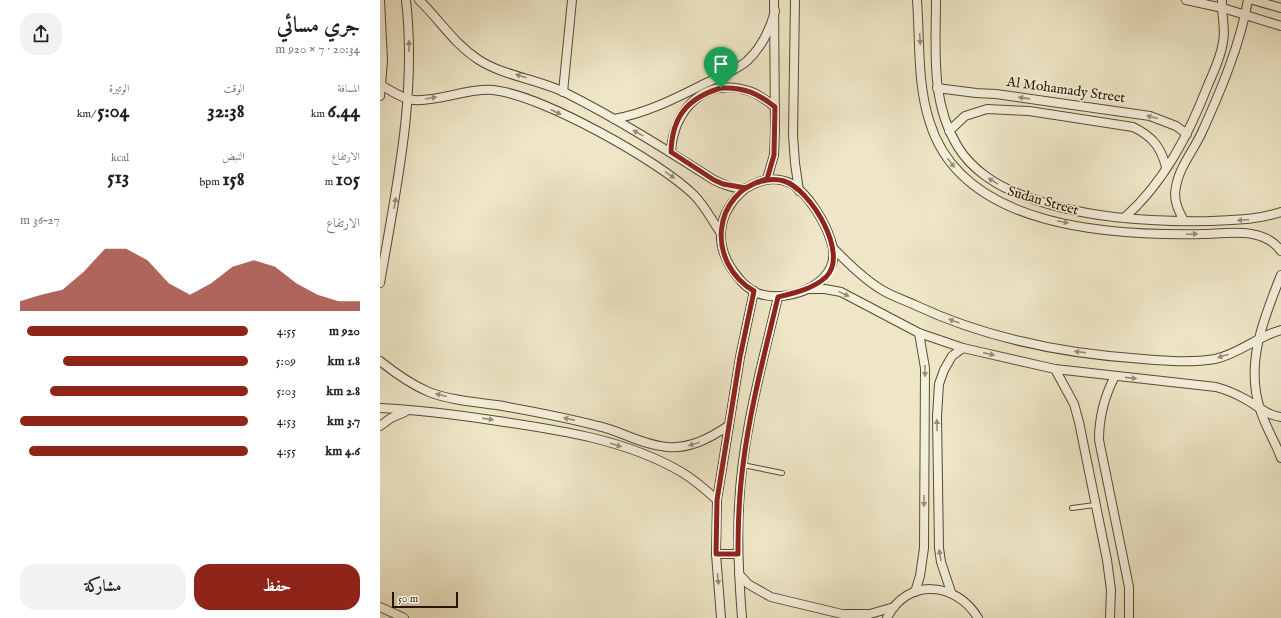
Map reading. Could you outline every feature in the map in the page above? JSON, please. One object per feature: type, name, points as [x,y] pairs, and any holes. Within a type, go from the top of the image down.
[{"type":"street","points":[[380,0],[382,60],[380,96]]},
{"type":"street","points":[[380,283],[396,200],[406,129],[410,61],[406,0]]},
{"type":"street","points":[[419,0],[459,45],[479,60],[497,69],[563,92],[671,152],[714,180],[723,184],[746,188]]},
{"type":"street","points":[[563,92],[572,0]]},
{"type":"street","points":[[767,179],[774,155],[776,11],[774,0]]},
{"type":"street","name":"Sudan Street","points":[[918,0],[922,85],[930,123],[937,143],[948,161],[978,190],[1014,208],[1056,221],[1121,232],[1182,234],[1242,232],[1256,234],[1268,240],[1281,251]]},
{"type":"street","name":"Sudan Street","points":[[936,0],[937,88],[949,131],[971,164],[986,177],[1022,195],[1059,206],[1124,218],[1184,221],[1245,220],[1281,212]]},
{"type":"street","points":[[1186,0],[1222,4],[1245,15],[1281,26]]},
{"type":"street","points":[[1184,221],[1178,211],[1175,199],[1175,188],[1178,176],[1202,133],[1239,40],[1248,0]]},
{"type":"street","points":[[1253,0],[1281,8]]},
{"type":"street","points":[[797,2],[793,135],[795,163],[800,191]]},
{"type":"street","points":[[1124,218],[1148,195],[1187,134],[1221,52],[1225,34],[1222,4]]},
{"type":"street","points":[[614,119],[636,115],[656,108],[734,70],[746,61],[761,45],[771,26],[776,11]]},
{"type":"street","points":[[381,85],[407,98],[425,99],[470,90],[493,90],[522,98],[546,107],[616,141],[671,176],[695,196],[720,232],[722,246],[732,271],[741,281],[754,291],[778,297],[806,289],[825,289],[841,292],[919,333],[963,348],[1055,369],[1216,387],[1242,397],[1260,411],[1281,417]]},
{"type":"street","points":[[671,152],[674,130],[683,110],[706,92],[721,88],[736,88],[750,91],[763,97],[775,107]]},
{"type":"street","name":"Al Mohamady Street","points":[[937,88],[969,93],[996,94],[1136,113],[1164,120],[1187,134]]},
{"type":"street","name":"Al Mohamady Street","points":[[949,131],[965,116],[987,109],[1029,111],[1133,127],[1146,132],[1156,142],[1163,154],[1166,167]]},
{"type":"street","points":[[720,232],[729,207],[738,195],[746,188],[767,179],[785,181],[800,191],[806,198],[825,228],[834,249],[835,258],[832,268],[826,276],[806,289]]},
{"type":"street","points":[[834,249],[865,278],[883,290],[930,313],[972,328],[1058,350],[1171,362],[1200,361],[1231,354],[1270,333],[1281,330]]},
{"type":"street","points":[[1281,275],[1258,340],[1254,358],[1253,376],[1260,411],[1281,458]]},
{"type":"street","points":[[721,618],[716,554],[717,500],[728,426],[754,291]]},
{"type":"street","points":[[742,618],[738,554],[739,505],[743,465],[749,426],[778,297]]},
{"type":"street","points":[[915,592],[920,576],[924,548],[925,368],[919,333]]},
{"type":"street","points":[[951,592],[941,562],[939,548],[937,416],[939,384],[944,370],[952,356],[963,348]]},
{"type":"street","points":[[380,361],[412,384],[430,393],[534,411],[600,426],[646,444],[668,447],[690,445],[710,438],[728,426]]},
{"type":"street","points":[[1055,369],[1074,404],[1079,422],[1095,505],[1108,560],[1110,618]]},
{"type":"street","points":[[1115,376],[1104,400],[1098,440],[1129,587],[1129,618]]},
{"type":"street","points":[[380,408],[450,414],[532,426],[600,440],[666,464],[684,474],[717,500]]},
{"type":"street","points":[[380,426],[396,415],[416,411]]},
{"type":"street","points":[[716,554],[738,554]]},
{"type":"street","points":[[739,574],[748,584],[771,597],[842,614],[870,614],[894,607]]},
{"type":"street","points":[[887,618],[894,607],[904,598],[915,592],[927,589],[939,589],[951,592],[967,603],[978,618]]},
{"type":"street","points":[[380,607],[404,618]]},
{"type":"lane","points":[[743,465],[782,473]]},
{"type":"lane","points":[[1072,508],[1095,505]]},
{"type":"route","points":[[721,88],[706,92],[683,110],[676,123],[672,137],[671,152],[714,180],[723,184],[746,188],[753,184],[760,181],[767,179],[776,179],[793,185],[806,198],[816,212],[831,239],[835,258],[832,268],[819,282],[806,289],[778,297],[749,426],[739,505],[738,554],[716,554],[717,500],[740,357],[754,291],[741,281],[732,271],[722,246],[720,232],[726,212],[738,195],[753,184],[767,179],[774,155],[775,107],[763,97],[750,91],[736,88],[721,88]]}]
